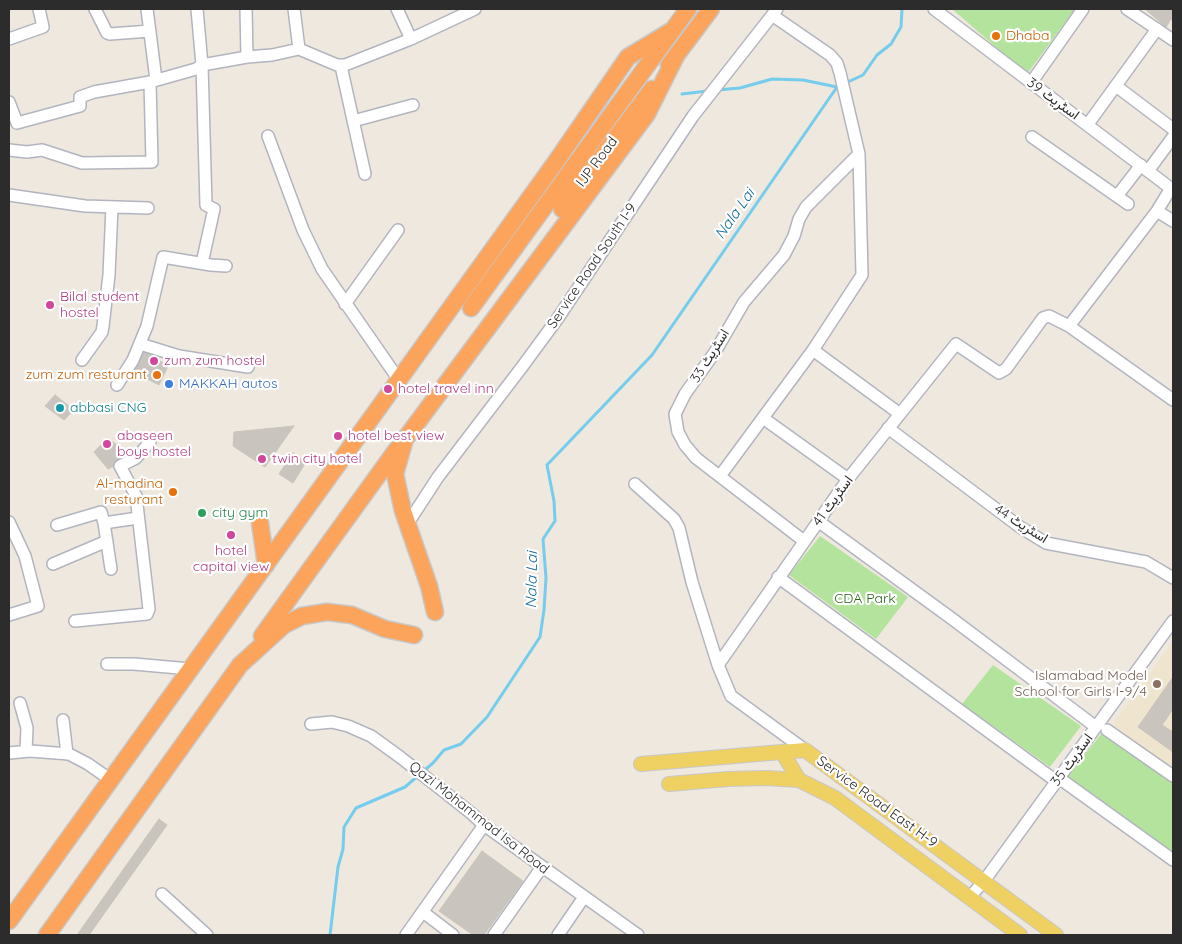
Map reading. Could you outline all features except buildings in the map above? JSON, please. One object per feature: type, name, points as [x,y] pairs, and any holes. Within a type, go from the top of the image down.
[{"type":"highway","name":"IJP Road","points":[[678,17],[477,312],[711,9]]},
{"type":"highway","points":[[9,921],[555,163],[628,57],[678,17]]},
{"type":"highway","points":[[47,935],[404,439],[647,114],[676,56]]},
{"type":"highway","points":[[404,439],[395,474],[402,511],[408,523],[429,586],[435,612]]},
{"type":"highway","points":[[260,523],[266,564]]},
{"type":"highway","points":[[240,665],[284,625],[302,616],[327,612],[352,615],[385,629],[414,634]]},
{"type":"main road","name":"Service Road East H-9","points":[[642,764],[805,750],[1056,935]]},
{"type":"main road","points":[[782,752],[799,780]]},
{"type":"main road","name":"Service Road East H-9","points":[[669,784],[728,779],[766,778],[799,780],[835,798],[1020,935]]},
{"type":"street","points":[[9,39],[43,27],[39,9]]},
{"type":"street","points":[[96,9],[107,33],[150,32]]},
{"type":"street","points":[[9,150],[27,152],[42,150],[82,163],[152,162],[153,81],[147,9]]},
{"type":"street","points":[[197,9],[202,65],[206,205],[214,209],[202,264]]},
{"type":"street","points":[[246,9],[247,57]]},
{"type":"street","points":[[294,9],[299,49]]},
{"type":"street","points":[[9,102],[12,116],[17,123],[80,106],[80,97],[94,92],[153,81],[196,69],[202,65],[247,57],[272,56],[299,49],[341,66],[411,39],[475,9]]},
{"type":"street","points":[[1031,83],[1084,9]]},
{"type":"street","points":[[1126,9],[1173,40]]},
{"type":"street","points":[[402,10],[411,39]]},
{"type":"street","name":"اسٹریٹ 39","points":[[935,10],[1172,189]]},
{"type":"street","points":[[720,476],[813,350],[862,275],[859,154],[837,63],[830,55],[774,12]]},
{"type":"street","name":"Service Road South I-9","points":[[408,523],[438,477],[558,318],[692,116],[774,12]]},
{"type":"street","points":[[1088,124],[1157,29]]},
{"type":"street","points":[[341,66],[365,174]]},
{"type":"street","points":[[1116,86],[1173,130]]},
{"type":"street","points":[[353,121],[413,105]]},
{"type":"street","points":[[268,136],[303,230],[322,269],[399,380]]},
{"type":"street","points":[[1032,137],[1128,204]]},
{"type":"street","points":[[1117,196],[1173,137]]},
{"type":"street","name":"اسٹریٹ 33","points":[[804,541],[696,458],[685,446],[678,432],[675,414],[685,394],[715,352],[744,302],[784,255],[806,207],[859,154]]},
{"type":"street","points":[[1172,189],[1069,326],[1173,400]]},
{"type":"street","points":[[9,195],[85,206],[148,208]]},
{"type":"street","points":[[82,360],[102,332],[109,275],[112,207]]},
{"type":"street","points":[[1156,211],[1173,222]]},
{"type":"street","points":[[345,304],[398,230]]},
{"type":"street","points":[[116,385],[133,360],[147,326],[163,257],[226,266]]},
{"type":"street","name":"اسٹریٹ 41","points":[[718,665],[848,479],[956,344],[999,373],[1006,370],[1043,318],[1049,316],[1069,326]]},
{"type":"street","points":[[140,344],[179,356],[248,367]]},
{"type":"street","points":[[813,350],[900,414]]},
{"type":"street","points":[[763,418],[848,479]]},
{"type":"street","name":"اسٹریٹ 44","points":[[888,428],[1020,527],[1046,543],[1146,562],[1173,578]]},
{"type":"street","points":[[75,621],[147,614],[149,609],[136,496],[120,466],[136,458],[150,442]]},
{"type":"street","points":[[635,484],[674,519],[679,528],[692,582],[718,665],[731,696],[805,750]]},
{"type":"street","points":[[57,524],[101,512],[111,569]]},
{"type":"street","points":[[104,523],[138,518]]},
{"type":"street","points":[[818,521],[1102,728],[1173,776]]},
{"type":"street","points":[[9,522],[25,556],[38,606],[9,615]]},
{"type":"street","points":[[53,564],[106,541]]},
{"type":"street","points":[[778,577],[1058,780],[1173,860]]},
{"type":"street","name":"اسٹریٹ 35","points":[[970,897],[984,881],[1058,780],[1102,728],[1173,621]]},
{"type":"street","points":[[107,664],[134,664],[190,669]]},
{"type":"street","points":[[20,703],[27,728],[26,751]]},
{"type":"street","points":[[64,720],[67,754]]},
{"type":"street","name":"Qazi Mohammad Isa Road","points":[[311,724],[332,722],[348,726],[371,736],[471,812],[484,825],[638,935]]},
{"type":"street","points":[[9,753],[26,751],[67,754],[88,764],[111,780]]},
{"type":"street","points":[[406,935],[484,825]]},
{"type":"street","points":[[494,935],[542,867]]},
{"type":"street","points":[[162,894],[207,935]]},
{"type":"street","points":[[558,935],[584,897]]},
{"type":"street","points":[[423,912],[453,935]]},
{"type":"shaded area","name":"Islamabad Model School for Girls I-9/4","points":[[1173,641],[1173,773],[1110,728]]},
{"type":"green space","points":[[952,9],[1075,9],[1027,74]]},
{"type":"green space","name":"CDA Park","points":[[820,536],[908,597],[876,639],[789,575]]},
{"type":"green space","points":[[993,665],[1081,726],[1050,767],[962,704]]},
{"type":"green space","points":[[1102,733],[1173,783],[1173,848],[1171,851],[1067,777]]},
{"type":"waterway","name":"Nala Lai","points":[[330,935],[338,867],[343,849],[344,827],[356,808],[405,787],[433,763],[444,750],[461,744],[487,717],[540,637],[546,578],[543,539],[555,521],[554,501],[547,465],[652,355],[837,87],[863,75],[877,55],[891,44],[901,27],[902,9]]},
{"type":"waterway","name":"Nala Lai","points":[[717,90],[740,88],[772,79],[803,80],[837,87]]},
{"type":"waterway","name":"Nala Lai","points":[[682,94],[708,91]]},
{"type":"place","name":"Dhaba","points":[[996,36]]},
{"type":"place","name":"Bilal student hostel","points":[[50,305]]},
{"type":"place","name":"zum zum hostel","points":[[154,361]]},
{"type":"place","name":"zum zum resturant","points":[[157,375]]},
{"type":"place","name":"MAKKAH autos","points":[[169,384]]},
{"type":"place","name":"hotel travel inn","points":[[388,389]]},
{"type":"place","name":"abbasi CNG","points":[[60,408]]},
{"type":"place","name":"hotel best view","points":[[338,436]]},
{"type":"place","name":"abaseen boys hostel","points":[[107,444]]},
{"type":"place","name":"twin city hotel","points":[[262,459]]},
{"type":"place","name":"Al-madina resturant","points":[[173,492]]},
{"type":"place","name":"city gym","points":[[202,513]]},
{"type":"place","name":"hotel capital view","points":[[231,535]]},
{"type":"place","name":"Islamabad Model School for Girls I-9/4","points":[[1157,684]]}]
